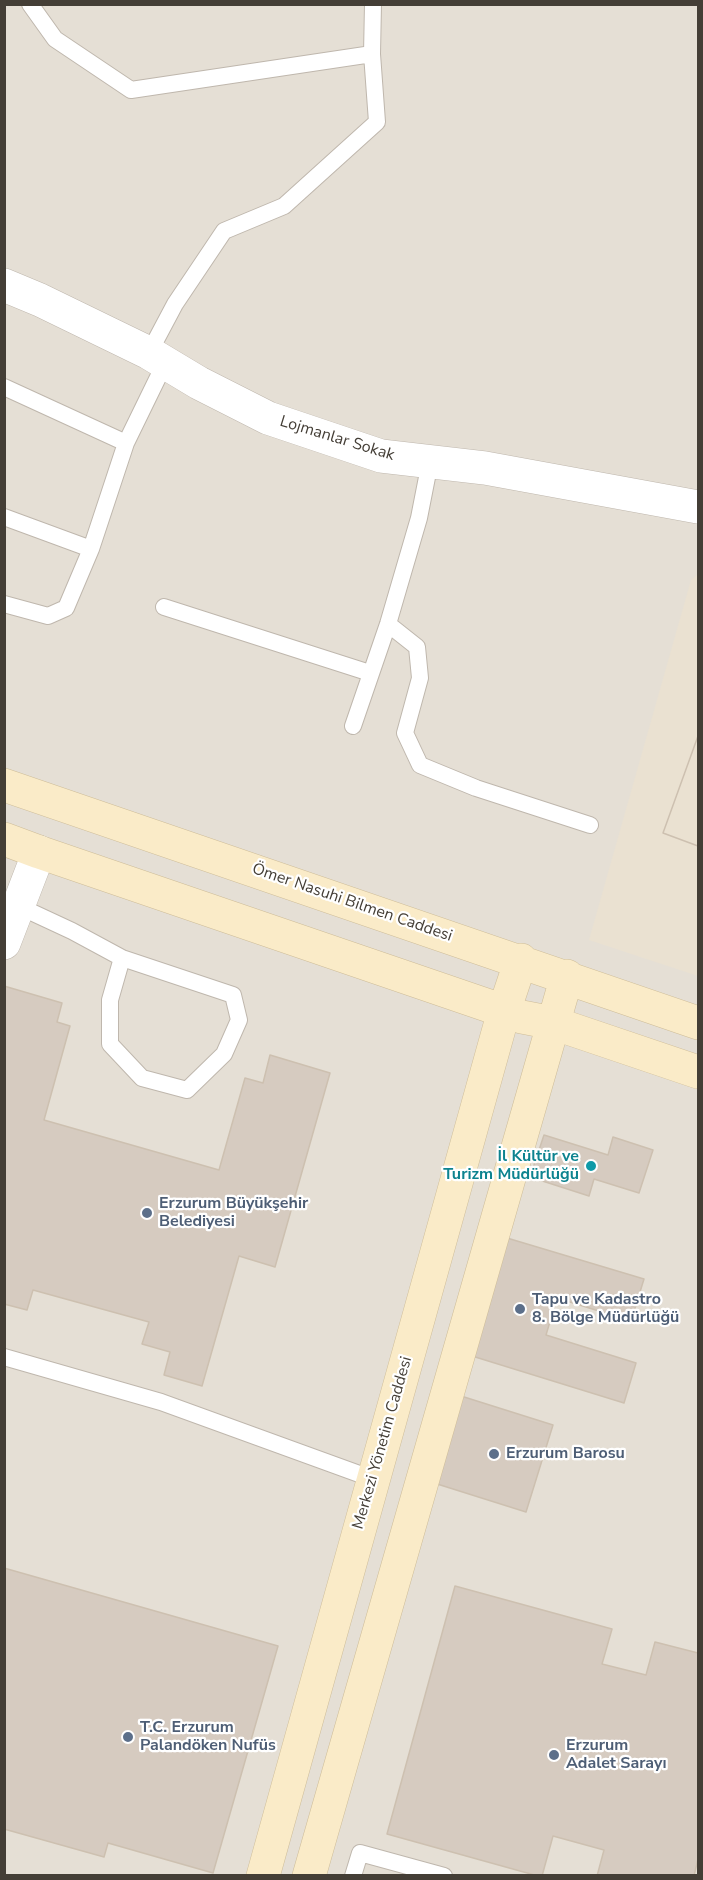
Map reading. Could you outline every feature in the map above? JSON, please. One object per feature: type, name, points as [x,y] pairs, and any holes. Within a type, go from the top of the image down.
[{"type":"street","name":"Lojmanlar Sokak","points":[[4,285],[40,300],[157,358],[199,383],[268,418],[381,456],[485,468],[699,507]]},
{"type":"street","name":"Ömer Nasuhi Bilmen Caddesi","points":[[4,785],[521,960],[699,1023]]},
{"type":"street","points":[[5,839],[504,1011],[553,1023],[699,1072]]},
{"type":"street","points":[[4,943],[11,903],[39,852]]},
{"type":"street","name":"Merkezi Yönetim Caddesi","points":[[263,1875],[504,1011],[521,960]]},
{"type":"street","points":[[309,1875],[567,976]]},
{"type":"lane","points":[[30,4],[55,39],[132,90],[372,54]]},
{"type":"lane","points":[[4,604],[48,616],[66,608],[91,549],[175,304],[225,231],[285,206],[377,122],[372,54],[373,4]]},
{"type":"lane","points":[[4,387],[126,443]]},
{"type":"lane","points":[[353,726],[388,624],[419,518],[430,462]]},
{"type":"lane","points":[[4,517],[91,549]]},
{"type":"lane","points":[[164,607],[370,673]]},
{"type":"lane","points":[[388,624],[417,647],[420,678],[405,733],[420,765],[476,788],[590,825]]},
{"type":"lane","points":[[11,903],[72,931],[122,958],[233,995],[239,1020],[224,1054],[187,1090],[142,1078],[110,1044],[110,1000],[122,958]]},
{"type":"lane","points":[[4,1357],[161,1402],[373,1479]]},
{"type":"lane","points":[[353,1875],[360,1853],[444,1875]]},
{"type":"shaded area","points":[[5,5],[698,5],[698,1875],[5,1875]]},
{"type":"shaded area","points":[[698,574],[698,976],[589,940],[691,580]]},
{"type":"building","points":[[698,736],[698,846],[663,833]]},
{"type":"building","points":[[698,736],[698,846],[663,833]]},
{"type":"building","name":"Erzurum Büyükşehir Belediyesi","points":[[4,986],[62,1003],[57,1022],[70,1026],[44,1120],[219,1170],[245,1078],[263,1083],[270,1055],[330,1073],[275,1267],[239,1256],[202,1386],[164,1375],[170,1352],[142,1344],[149,1322],[33,1290],[27,1310],[4,1304]]},
{"type":"building","name":"İl Kültür ve Turizm Müdürlüğü","points":[[544,1135],[608,1155],[613,1137],[653,1150],[639,1193],[594,1179],[589,1196],[530,1177]]},
{"type":"building","name":"Tapu ve Kadastro 8. Bölge Müdürlüğü","points":[[507,1238],[644,1279],[631,1321],[557,1298],[546,1335],[636,1363],[624,1403],[472,1356]]},
{"type":"building","name":"Erzurum Barosu","points":[[461,1396],[553,1425],[526,1512],[434,1483]]},
{"type":"building","name":"T.C. Erzurum Palandöken Nufüs","points":[[4,1568],[278,1646],[213,1873],[108,1843],[104,1857],[4,1829]]},
{"type":"building","name":"Erzurum Adalet Sarayı","points":[[455,1586],[612,1629],[602,1664],[646,1675],[655,1642],[698,1653],[698,1859],[694,1876],[597,1876],[604,1850],[553,1836],[542,1876],[538,1876],[387,1834]]},
{"type":"place","name":"İl Kültür ve Turizm Müdürlüğü","points":[[591,1166]]},
{"type":"place","name":"Erzurum Büyükşehir Belediyesi","points":[[147,1213]]},
{"type":"place","name":"Tapu ve Kadastro 8. Bölge Müdürlüğü","points":[[520,1309]]},
{"type":"place","name":"Erzurum Barosu","points":[[494,1454]]},
{"type":"place","name":"T.C. Erzurum Palandöken Nufüs","points":[[128,1737]]},
{"type":"place","name":"Erzurum Adalet Sarayı","points":[[554,1755]]}]
